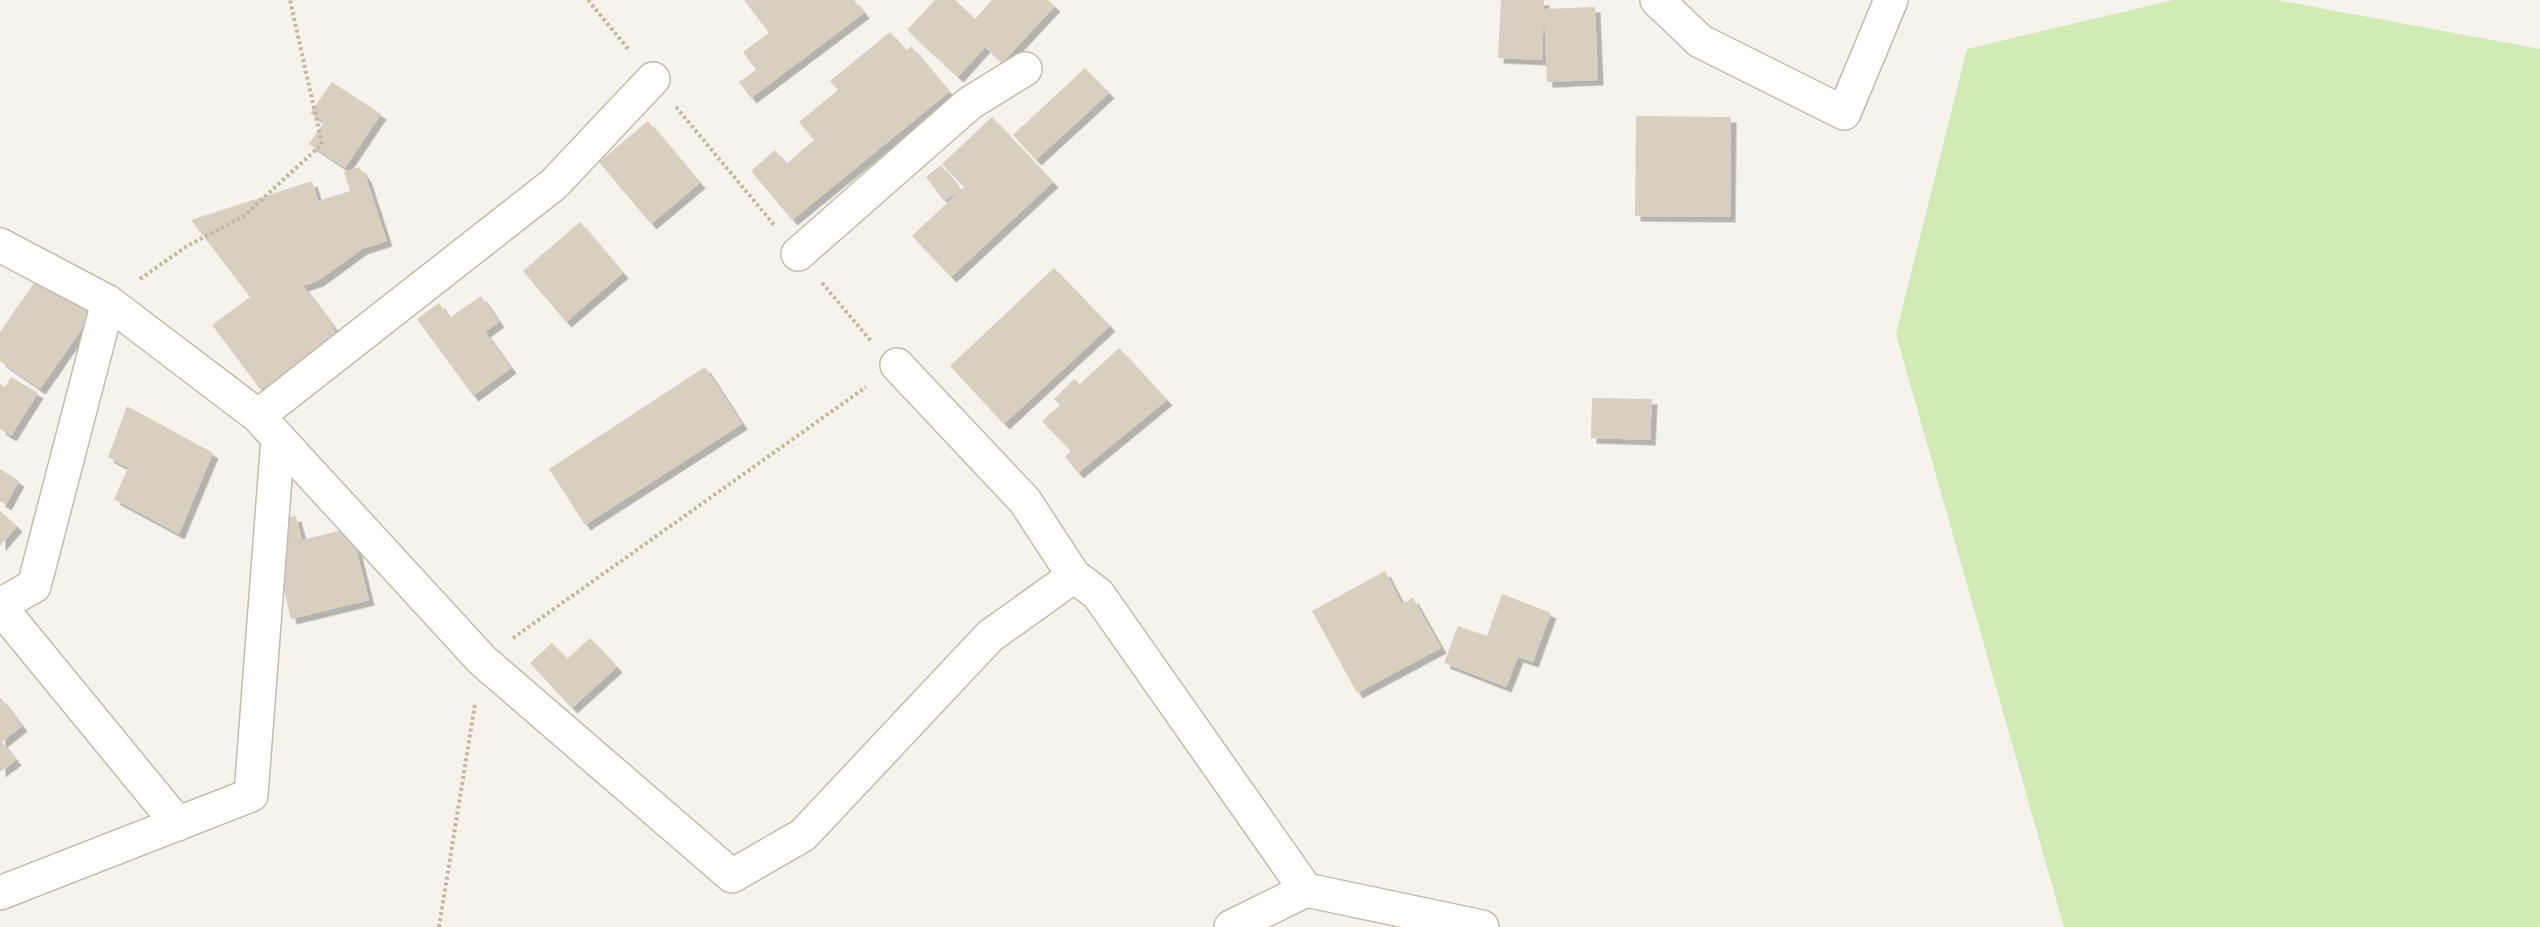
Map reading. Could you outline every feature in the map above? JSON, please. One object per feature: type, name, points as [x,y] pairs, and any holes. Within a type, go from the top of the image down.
[{"type":"street","points":[[1658,0],[1700,41],[1844,113],[1891,0]]},
{"type":"street","points":[[798,254],[970,103],[1025,69]]},
{"type":"street","points":[[0,893],[251,795],[268,427],[554,184],[653,79]]},
{"type":"street","points":[[0,245],[108,302],[268,427],[482,660],[732,876],[803,835],[990,636],[1074,576]]},
{"type":"street","points":[[108,302],[34,586],[0,606],[177,824]]},
{"type":"street","points":[[897,364],[1025,501],[1074,576],[1098,594],[1306,890]]},
{"type":"street","points":[[1231,927],[1306,890],[1482,927]]},
{"type":"path","points":[[108,302],[187,246],[244,216],[321,144],[290,0]]},
{"type":"path","points":[[440,927],[482,660],[897,364],[869,340],[588,0]]},
{"type":"green space","points":[[2173,0],[2276,0],[2540,49],[2540,927],[2064,927],[1896,334],[1967,49]]},
{"type":"building","points":[[744,0],[854,0],[864,13],[751,98],[739,82],[756,70],[743,52],[769,33]]},
{"type":"building","points":[[935,0],[955,0],[975,19],[992,0],[1048,0],[1055,6],[1002,63],[985,47],[958,77],[907,30]]},
{"type":"building","points":[[1501,0],[1544,0],[1544,9],[1595,7],[1598,80],[1547,82],[1544,11],[1542,60],[1498,58]]},
{"type":"building","points":[[890,32],[906,51],[911,46],[949,92],[792,220],[751,171],[775,150],[786,164],[814,140],[799,122],[838,90],[830,81]]},
{"type":"building","points":[[1085,68],[1109,93],[1036,160],[1013,135]]},
{"type":"building","points":[[332,82],[381,114],[345,168],[309,144],[324,122],[310,113]]},
{"type":"building","points":[[1636,116],[1731,117],[1730,217],[1635,216]]},
{"type":"building","points":[[992,117],[1053,182],[951,277],[912,236],[964,187],[942,164]]},
{"type":"building","points":[[648,121],[700,183],[651,224],[599,162]]},
{"type":"building","points":[[941,165],[960,190],[944,201],[926,177]]},
{"type":"building","points":[[359,167],[366,177],[387,241],[362,249],[318,281],[303,286],[333,326],[337,338],[272,385],[260,389],[212,325],[250,297],[191,220],[312,181],[318,201],[350,191],[344,172]]},
{"type":"building","points":[[580,222],[623,273],[566,322],[523,271]]},
{"type":"building","points":[[1054,268],[1110,326],[1004,424],[950,366]]},
{"type":"building","points":[[41,273],[95,310],[40,389],[0,361],[0,332]]},
{"type":"building","points":[[481,296],[499,322],[485,332],[511,368],[473,396],[417,319],[439,303],[449,318]]},
{"type":"building","points":[[1119,348],[1167,400],[1078,473],[1065,457],[1071,451],[1042,421],[1060,405],[1054,399],[1074,379],[1080,384]]},
{"type":"building","points":[[705,367],[742,424],[585,525],[549,469]]},
{"type":"building","points":[[11,377],[38,393],[11,436],[0,429],[0,384],[5,387]]},
{"type":"building","points":[[1592,398],[1652,399],[1650,440],[1591,438]]},
{"type":"building","points":[[127,406],[213,453],[179,534],[114,499],[128,468],[108,457]]},
{"type":"building","points":[[0,469],[19,481],[6,505],[0,501]]},
{"type":"building","points":[[0,511],[17,526],[0,546]]},
{"type":"building","points":[[296,516],[302,540],[351,528],[369,600],[291,619],[267,522]]},
{"type":"building","points":[[1385,571],[1402,604],[1413,598],[1441,648],[1357,693],[1312,611]]},
{"type":"building","points":[[1502,594],[1551,613],[1533,662],[1518,657],[1506,687],[1444,663],[1458,626],[1487,636]]},
{"type":"building","points":[[590,638],[617,667],[572,708],[530,663],[552,643],[567,659]]},
{"type":"building","points":[[0,697],[22,726],[2,742],[16,760],[0,772]]}]
